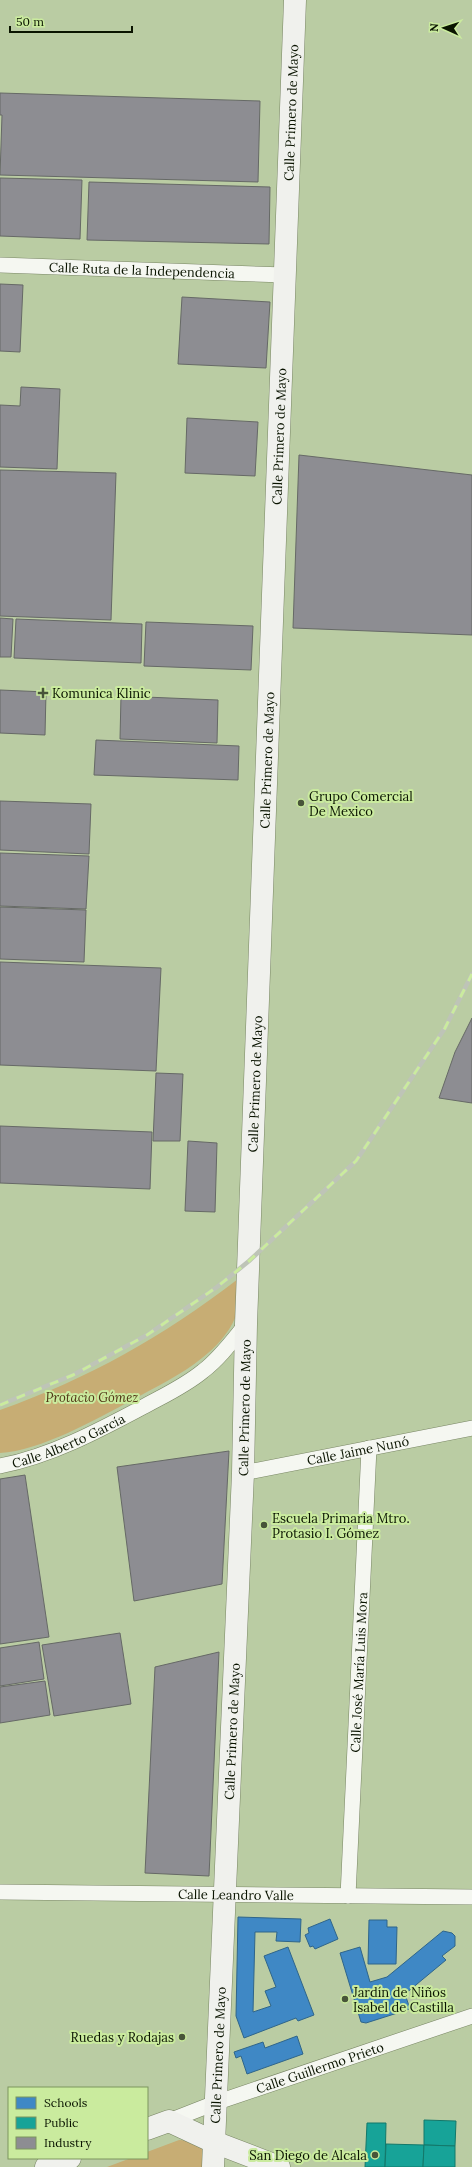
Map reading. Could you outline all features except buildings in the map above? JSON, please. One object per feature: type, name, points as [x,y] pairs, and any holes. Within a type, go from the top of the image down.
[{"type":"main road","name":"Calle Primero de Mayo","points":[[213,2167],[214,2103],[225,1895],[243,1473],[246,1324],[295,0]]},
{"type":"main road","points":[[148,2129],[169,2121],[214,2142],[279,2167]]},
{"type":"main road","points":[[46,2167],[67,2159]]},
{"type":"street","name":"Calle Ruta de la Independencia","points":[[0,264],[285,275]]},
{"type":"street","name":"Calle Alberto García","points":[[0,1466],[57,1449],[109,1425],[172,1392],[203,1372],[225,1350],[246,1324]]},
{"type":"street","name":"Calle Jaime Nunó","points":[[243,1473],[472,1428]]},
{"type":"street","name":"Calle José María Luis Mora","points":[[348,1896],[369,1448]]},
{"type":"street","name":"Calle Leandro Valle","points":[[0,1892],[472,1897]]},
{"type":"street","name":"Calle Guillermo Prieto","points":[[169,2121],[214,2103],[472,2016]]},
{"type":"green space","name":"Protacio Gómez","points":[[238,1279],[237,1309],[232,1324],[217,1345],[194,1364],[159,1385],[68,1433],[33,1447],[0,1453],[0,1410],[33,1398],[95,1370],[153,1338],[210,1300]]},
{"type":"green space","points":[[179,2140],[194,2141],[205,2152],[205,2167],[107,2167],[128,2159],[148,2159],[148,2152]]},
{"type":"railway","points":[[0,1405],[73,1375],[147,1335],[217,1287],[249,1261],[356,1161],[445,1028],[472,974]]},
{"type":"place","name":"Komunica Klinic","points":[[43,693]]},
{"type":"place","name":"Grupo Comercial De Mexico","points":[[301,803]]},
{"type":"place","name":"Escuela Primaria Mtro. Protasio I. Gómez","points":[[264,1525]]},
{"type":"place","name":"Jardín de Niños Isabel de Castilla","points":[[345,1999]]},
{"type":"place","name":"Ruedas y Rodajas","points":[[182,2037]]},
{"type":"place","name":"San Diego de Alcala","points":[[375,2155]]}]
